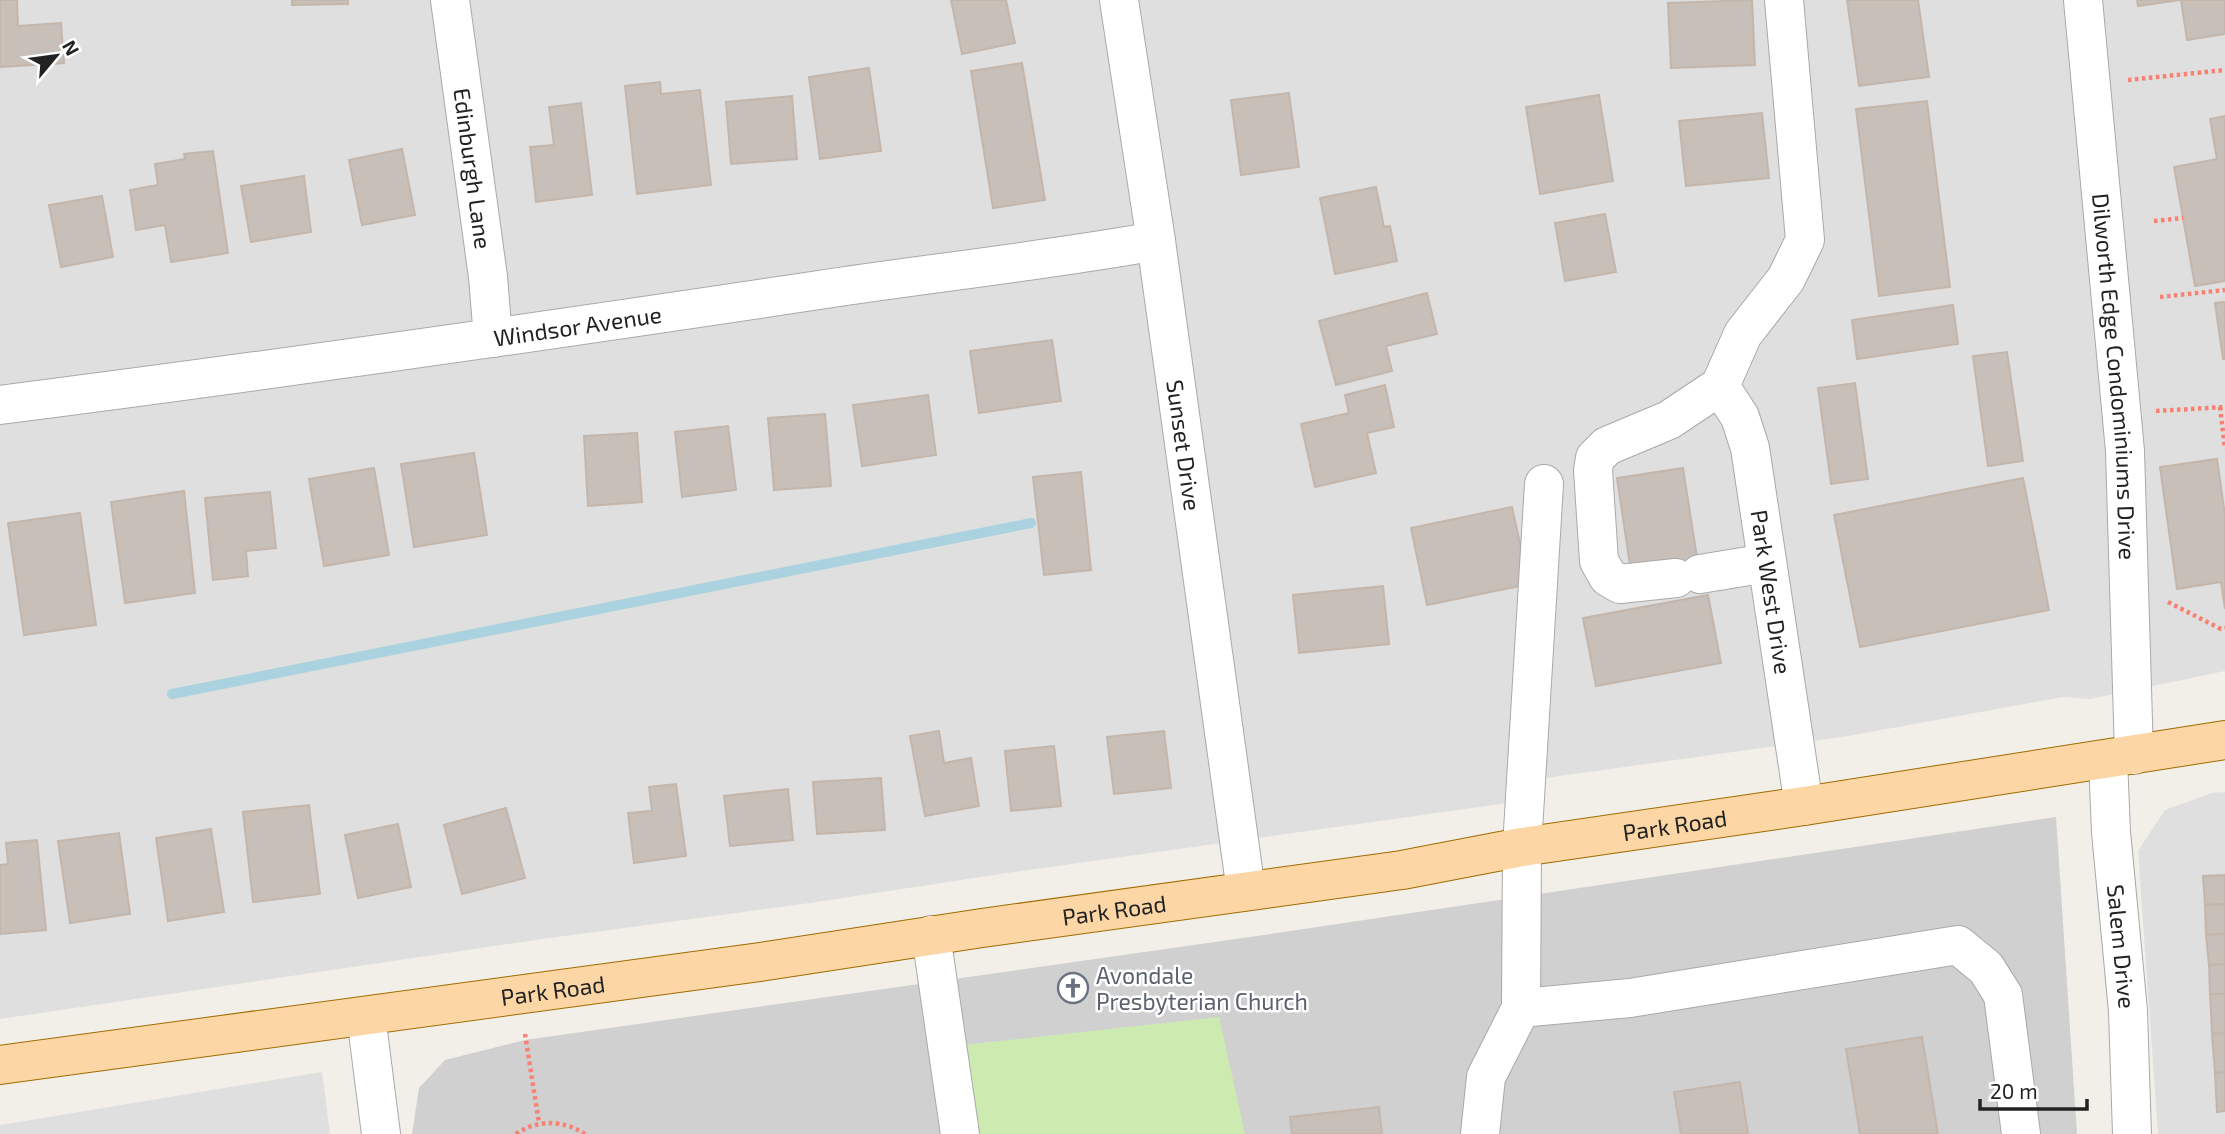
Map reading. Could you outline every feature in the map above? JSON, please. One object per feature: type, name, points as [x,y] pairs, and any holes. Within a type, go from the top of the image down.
[{"type":"main road","name":"Park Road","points":[[0,1065],[760,962],[931,935],[1402,870],[1522,847],[2225,740]]},
{"type":"street","name":"Edinburgh Lane","points":[[450,0],[488,277],[493,338]]},
{"type":"street","name":"Sunset Drive","points":[[1119,0],[1156,241],[1246,891]]},
{"type":"street","points":[[1767,563],[1620,584],[1608,577],[1600,561],[1593,470],[1595,458],[1607,446],[1669,420],[1720,386],[1743,334],[1786,279],[1805,240],[1784,0]]},
{"type":"street","name":"Dilworth Edge Condominiums Drive","points":[[2083,0],[2125,451],[2121,757]]},
{"type":"street","name":"Windsor Avenue","points":[[0,405],[493,338],[1156,241]]},
{"type":"street","name":"Park West Drive","points":[[1720,386],[1740,417],[1750,448],[1804,806]]},
{"type":"street","points":[[1480,1134],[1486,1077],[1521,1008],[1522,847],[1544,484]]},
{"type":"street","name":"Salem Drive","points":[[2121,757],[2111,832],[2128,1010],[2132,1134]]},
{"type":"street","points":[[931,935],[960,1134]]},
{"type":"street","points":[[1521,1008],[1630,998],[1958,945],[1986,968],[2003,995],[2021,1134]]},
{"type":"street","points":[[366,1016],[380,1134]]},
{"type":"path","points":[[2140,79],[2225,70]]},
{"type":"path","points":[[2154,221],[2183,218]]},
{"type":"path","points":[[2160,297],[2225,290]]},
{"type":"path","points":[[2171,410],[2222,407],[2225,449]]},
{"type":"path","points":[[2167,602],[2221,629],[2225,628]]},
{"type":"path","points":[[525,1034],[539,1123]]},
{"type":"path","points":[[516,1134],[539,1123],[558,1124],[585,1134]]},
{"type":"shaded area","points":[[0,0],[2225,0],[2225,671],[2090,699],[2063,697],[1848,736],[1538,779],[1536,799],[535,940],[0,1019]]},
{"type":"shaded area","points":[[2225,792],[2225,1134],[2158,1134],[2138,851],[2165,810],[2212,793]]},
{"type":"shaded area","points":[[2056,817],[2077,1134],[412,1134],[419,1088],[445,1060],[525,1040],[1257,936]]},
{"type":"shaded area","points":[[322,1072],[330,1134],[0,1134],[0,1125]]},
{"type":"green space","points":[[1219,1017],[1245,1134],[968,1134],[954,1046]]},
{"type":"building","points":[[0,0],[17,0],[18,26],[61,23],[64,63],[0,67]]},
{"type":"building","points":[[292,0],[348,0],[348,4],[292,5]]},
{"type":"building","points":[[951,0],[1006,0],[1015,43],[962,54]]},
{"type":"building","points":[[1752,0],[1755,65],[1671,68],[1668,3]]},
{"type":"building","points":[[1847,0],[1918,0],[1929,77],[1859,86]]},
{"type":"building","points":[[2137,0],[2180,0],[2138,6]]},
{"type":"building","points":[[2181,0],[2225,0],[2225,34],[2187,40]]},
{"type":"building","points":[[1022,63],[1045,200],[993,208],[971,71]]},
{"type":"building","points":[[869,68],[881,151],[820,159],[809,77]]},
{"type":"building","points":[[660,82],[661,94],[700,90],[711,185],[637,194],[625,86]]},
{"type":"building","points":[[1289,93],[1299,167],[1241,175],[1231,100]]},
{"type":"building","points":[[1599,95],[1613,181],[1540,194],[1526,107]]},
{"type":"building","points":[[792,96],[797,159],[731,164],[726,102]]},
{"type":"building","points":[[1927,101],[1950,287],[1879,296],[1856,109]]},
{"type":"building","points":[[581,103],[592,195],[536,202],[530,147],[554,145],[549,107]]},
{"type":"building","points":[[1762,113],[1769,178],[1686,186],[1679,121]]},
{"type":"building","points":[[2225,116],[2225,281],[2195,286],[2174,167],[2217,159],[2210,119]]},
{"type":"building","points":[[402,149],[415,215],[362,225],[349,160]]},
{"type":"building","points":[[213,151],[228,253],[171,262],[165,225],[136,230],[130,190],[158,185],[155,164],[185,159],[184,154]]},
{"type":"building","points":[[304,176],[311,232],[251,242],[241,186]]},
{"type":"building","points":[[1376,187],[1384,227],[1390,226],[1397,261],[1335,274],[1320,198]]},
{"type":"building","points":[[102,196],[113,257],[61,267],[49,205]]},
{"type":"building","points":[[1605,214],[1616,272],[1565,281],[1555,223]]},
{"type":"building","points":[[1427,293],[1437,334],[1386,346],[1392,371],[1336,385],[1319,321]]},
{"type":"building","points":[[2225,302],[2225,359],[2223,359],[2215,303]]},
{"type":"building","points":[[1953,305],[1958,344],[1857,359],[1852,320]]},
{"type":"building","points":[[1052,340],[1061,401],[979,413],[970,351]]},
{"type":"building","points":[[2007,352],[2023,461],[1988,466],[1973,356]]},
{"type":"building","points":[[1855,383],[1868,479],[1831,484],[1818,388]]},
{"type":"building","points":[[1385,385],[1394,427],[1367,433],[1376,473],[1315,487],[1301,424],[1349,413],[1345,395]]},
{"type":"building","points":[[928,395],[936,455],[862,466],[853,405]]},
{"type":"building","points":[[825,414],[831,486],[774,490],[768,418]]},
{"type":"building","points":[[728,426],[736,490],[682,497],[675,432]]},
{"type":"building","points":[[637,433],[642,502],[588,506],[584,436]]},
{"type":"building","points":[[474,453],[487,535],[414,547],[401,464]]},
{"type":"building","points":[[2217,459],[2225,515],[2225,609],[2221,582],[2177,589],[2160,467]]},
{"type":"building","points":[[374,468],[389,555],[324,566],[309,479]]},
{"type":"building","points":[[1683,468],[1701,583],[1677,586],[1673,559],[1630,565],[1617,478]]},
{"type":"building","points":[[1081,472],[1091,570],[1044,575],[1033,477]]},
{"type":"building","points":[[2023,478],[2049,610],[1860,647],[1834,515]]},
{"type":"building","points":[[184,491],[195,593],[125,603],[111,502]]},
{"type":"building","points":[[270,492],[276,548],[246,551],[248,576],[213,580],[205,498]]},
{"type":"building","points":[[1512,507],[1529,584],[1427,605],[1411,528]]},
{"type":"building","points":[[80,513],[96,625],[24,635],[8,523]]},
{"type":"building","points":[[1383,586],[1389,644],[1299,653],[1293,595]]},
{"type":"building","points":[[1708,595],[1721,663],[1596,686],[1583,618]]},
{"type":"building","points":[[939,731],[944,763],[971,758],[979,806],[925,816],[910,736]]},
{"type":"building","points":[[1164,731],[1171,788],[1114,794],[1107,737]]},
{"type":"building","points":[[1054,746],[1061,806],[1011,811],[1005,751]]},
{"type":"building","points":[[881,778],[885,830],[817,834],[813,782]]},
{"type":"building","points":[[676,784],[686,856],[634,863],[628,813],[652,811],[649,787]]},
{"type":"building","points":[[788,789],[793,840],[730,846],[724,796]]},
{"type":"building","points":[[309,805],[320,894],[253,902],[243,812]]},
{"type":"building","points":[[506,808],[525,878],[462,894],[444,825]]},
{"type":"building","points":[[398,824],[411,887],[358,898],[345,835]]},
{"type":"building","points":[[211,829],[224,912],[168,921],[156,838]]},
{"type":"building","points":[[119,833],[130,914],[70,923],[58,841]]},
{"type":"building","points":[[37,840],[46,930],[0,934],[0,865],[8,864],[6,843]]},
{"type":"building","points":[[2225,875],[2225,904],[2205,905],[2203,876]]},
{"type":"building","points":[[2225,904],[2225,934],[2206,935],[2205,905]]},
{"type":"building","points":[[2225,934],[2225,964],[2209,965],[2206,935]]},
{"type":"building","points":[[2225,964],[2225,994],[2210,994],[2209,965]]},
{"type":"building","points":[[2210,994],[2225,994],[2225,1033],[2212,1034]]},
{"type":"building","points":[[2225,1033],[2225,1072],[2215,1073],[2212,1034]]},
{"type":"building","points":[[1922,1037],[1938,1134],[1860,1134],[1846,1049]]},
{"type":"building","points":[[2225,1072],[2225,1111],[2217,1112],[2215,1073]]},
{"type":"building","points":[[1740,1082],[1748,1134],[1681,1134],[1674,1092]]},
{"type":"building","points":[[1379,1107],[1382,1134],[1292,1134],[1290,1117]]},
{"type":"waterway","points":[[172,694],[1031,523]]},
{"type":"place","name":"Avondale Presbyterian Church","points":[[1073,988]]}]
